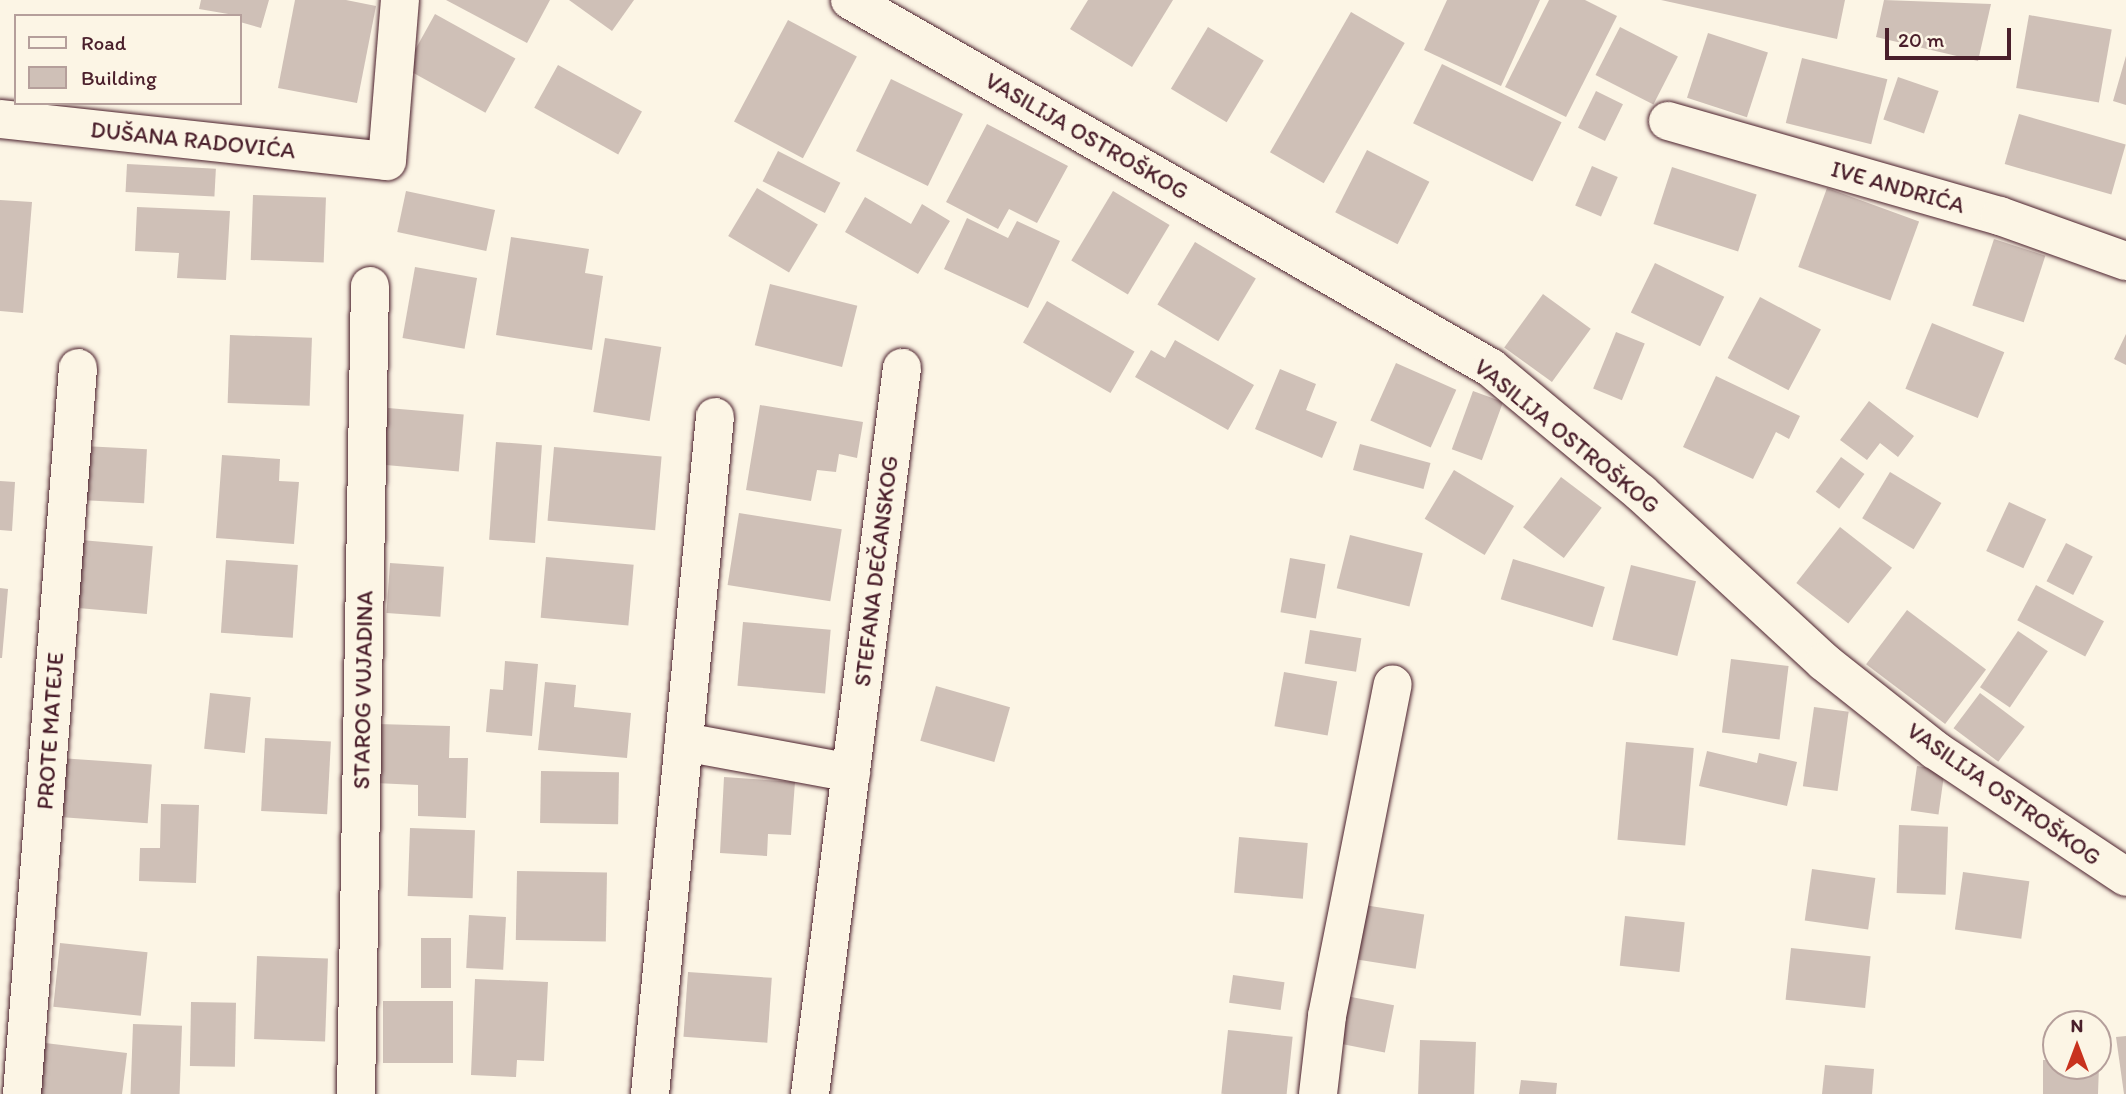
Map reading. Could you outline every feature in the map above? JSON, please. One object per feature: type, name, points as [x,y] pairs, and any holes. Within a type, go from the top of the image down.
[{"type":"street","name":"DUŠANA RADOVIĆA","points":[[0,119],[387,161],[400,0]]},
{"type":"street","name":"VASILIJA OSTROŠKOG","points":[[850,0],[1491,368],[1641,493],[1824,662],[1935,750],[2126,877]]},
{"type":"street","name":"IVE ANDRIĆA","points":[[1668,121],[2000,216],[2126,261]]},
{"type":"street","name":"STAROG VUJADINA","points":[[356,1094],[370,286]]},
{"type":"street","name":"PROTE MATEJE","points":[[22,1094],[78,368]]},
{"type":"street","name":"STEFANA DEČANSKOG","points":[[810,1094],[902,368]]},
{"type":"street","points":[[650,1094],[715,416]]},
{"type":"street","points":[[1318,1094],[1327,1016],[1393,684]]},
{"type":"street","points":[[684,742],[851,773]]},
{"type":"building","points":[[201,0],[269,0],[261,28],[242,23],[242,14],[199,9]]},
{"type":"building","points":[[295,0],[346,0],[376,6],[357,103],[278,88]]},
{"type":"building","points":[[446,0],[550,0],[527,43]]},
{"type":"building","points":[[569,0],[634,0],[612,31]]},
{"type":"building","points":[[1088,0],[1173,0],[1132,67],[1070,29]]},
{"type":"building","points":[[1447,0],[1540,0],[1501,86],[1424,50]]},
{"type":"building","points":[[1549,0],[1585,0],[1617,16],[1566,117],[1505,87]]},
{"type":"building","points":[[1661,0],[1845,0],[1837,39]]},
{"type":"building","points":[[1884,0],[1991,4],[1978,61],[1876,37]]},
{"type":"building","points":[[1351,12],[1405,43],[1324,183],[1270,152]]},
{"type":"building","points":[[435,14],[515,59],[485,113],[405,68]]},
{"type":"building","points":[[2029,15],[2112,30],[2099,102],[2016,88]]},
{"type":"building","points":[[788,20],[857,57],[803,158],[734,122]]},
{"type":"building","points":[[1208,27],[1264,60],[1227,122],[1171,89]]},
{"type":"building","points":[[1620,27],[1678,57],[1653,105],[1595,75]]},
{"type":"building","points":[[1708,33],[1768,52],[1747,117],[1687,98]]},
{"type":"building","points":[[2126,56],[2126,105],[2113,101]]},
{"type":"building","points":[[1802,58],[1887,79],[1871,144],[1786,123]]},
{"type":"building","points":[[1442,64],[1562,122],[1533,182],[1413,123]]},
{"type":"building","points":[[558,65],[642,112],[618,154],[534,108]]},
{"type":"building","points":[[1898,77],[1939,91],[1924,134],[1883,120]]},
{"type":"building","points":[[891,79],[963,114],[928,186],[856,151]]},
{"type":"building","points":[[1596,91],[1623,104],[1605,141],[1578,128]]},
{"type":"building","points":[[2019,114],[2126,145],[2111,195],[2005,164]]},
{"type":"building","points":[[987,124],[1068,166],[1037,223],[1009,209],[998,229],[946,202]]},
{"type":"building","points":[[1367,150],[1429,182],[1398,244],[1335,212]]},
{"type":"building","points":[[778,151],[840,183],[825,213],[763,181]]},
{"type":"building","points":[[127,164],[216,169],[214,197],[126,192]]},
{"type":"building","points":[[1592,166],[1618,177],[1601,217],[1575,206]]},
{"type":"building","points":[[1672,167],[1757,195],[1738,252],[1653,224]]},
{"type":"building","points":[[757,188],[818,225],[789,273],[728,236]]},
{"type":"building","points":[[1827,188],[1919,222],[1890,300],[1798,267]]},
{"type":"building","points":[[406,191],[495,210],[486,251],[397,232]]},
{"type":"building","points":[[1113,191],[1170,225],[1128,294],[1071,260]]},
{"type":"building","points":[[253,195],[326,198],[324,263],[251,260]]},
{"type":"building","points":[[865,197],[911,224],[922,204],[950,221],[918,274],[845,232]]},
{"type":"building","points":[[0,200],[32,202],[23,313],[0,311]]},
{"type":"building","points":[[137,207],[230,211],[226,280],[177,278],[179,253],[135,251]]},
{"type":"building","points":[[967,218],[1008,238],[1017,221],[1060,241],[1028,308],[944,269]]},
{"type":"building","points":[[511,237],[589,249],[585,273],[603,276],[592,350],[496,335]]},
{"type":"building","points":[[1994,239],[2045,256],[2024,322],[1972,306]]},
{"type":"building","points":[[1195,242],[1256,279],[1218,341],[1157,305]]},
{"type":"building","points":[[1655,263],[1724,297],[1700,346],[1631,312]]},
{"type":"building","points":[[415,267],[477,278],[465,349],[402,338]]},
{"type":"building","points":[[770,284],[857,306],[842,367],[755,345]]},
{"type":"building","points":[[1543,294],[1591,329],[1552,382],[1504,347]]},
{"type":"building","points":[[1760,297],[1821,329],[1789,390],[1728,358]]},
{"type":"building","points":[[1047,301],[1134,351],[1110,393],[1023,343]]},
{"type":"building","points":[[1932,323],[2004,352],[1978,418],[1905,389]]},
{"type":"building","points":[[1616,332],[1645,344],[1622,400],[1593,389]]},
{"type":"building","points":[[2126,334],[2126,365],[2114,359]]},
{"type":"building","points":[[230,335],[312,338],[310,406],[228,403]]},
{"type":"building","points":[[605,338],[661,347],[650,421],[593,412]]},
{"type":"building","points":[[1175,340],[1254,385],[1228,430],[1135,377],[1151,350],[1165,358]]},
{"type":"building","points":[[1396,363],[1456,390],[1431,447],[1370,421]]},
{"type":"building","points":[[1280,369],[1316,384],[1306,410],[1337,422],[1322,458],[1255,429]]},
{"type":"building","points":[[1716,376],[1800,416],[1789,439],[1776,432],[1753,479],[1683,447]]},
{"type":"building","points":[[1473,391],[1503,402],[1482,460],[1452,449]]},
{"type":"building","points":[[1869,401],[1914,436],[1898,457],[1880,443],[1867,460],[1840,440]]},
{"type":"building","points":[[760,405],[863,422],[857,458],[839,454],[836,472],[817,470],[811,501],[746,490]]},
{"type":"building","points":[[388,408],[464,415],[459,471],[383,465]]},
{"type":"building","points":[[496,442],[542,445],[535,543],[489,540]]},
{"type":"building","points":[[1360,444],[1431,463],[1424,489],[1353,470]]},
{"type":"building","points":[[83,446],[147,449],[144,503],[80,500]]},
{"type":"building","points":[[554,447],[662,456],[655,530],[548,521]]},
{"type":"building","points":[[222,455],[280,459],[279,481],[299,482],[294,544],[216,538]]},
{"type":"building","points":[[1841,457],[1864,474],[1839,509],[1816,492]]},
{"type":"building","points":[[1454,470],[1514,506],[1485,555],[1425,519]]},
{"type":"building","points":[[1890,472],[1941,503],[1914,549],[1862,518]]},
{"type":"building","points":[[1561,477],[1602,508],[1564,558],[1523,527]]},
{"type":"building","points":[[0,481],[15,482],[12,531],[0,530]]},
{"type":"building","points":[[2009,502],[2046,519],[2023,568],[1986,551]]},
{"type":"building","points":[[739,513],[842,529],[830,601],[728,585]]},
{"type":"building","points":[[1840,527],[1892,568],[1848,624],[1796,583]]},
{"type":"building","points":[[1350,535],[1423,553],[1409,607],[1337,588]]},
{"type":"building","points":[[81,540],[153,546],[147,614],[75,608]]},
{"type":"building","points":[[2066,543],[2093,557],[2073,595],[2046,581]]},
{"type":"building","points":[[546,557],[634,565],[628,625],[541,618]]},
{"type":"building","points":[[1290,558],[1325,564],[1316,618],[1280,612]]},
{"type":"building","points":[[1513,559],[1605,587],[1593,627],[1501,599]]},
{"type":"building","points":[[226,560],[298,565],[293,638],[221,633]]},
{"type":"building","points":[[390,563],[444,567],[440,617],[387,613]]},
{"type":"building","points":[[1631,565],[1696,581],[1677,656],[1612,640]]},
{"type":"building","points":[[2036,585],[2104,621],[2085,656],[2017,620]]},
{"type":"building","points":[[0,588],[8,589],[2,658],[0,658]]},
{"type":"building","points":[[1907,610],[1986,670],[1945,724],[1866,664]]},
{"type":"building","points":[[743,622],[831,630],[825,693],[737,686]]},
{"type":"building","points":[[1310,630],[1361,638],[1356,672],[1305,664]]},
{"type":"building","points":[[2018,631],[2048,651],[2010,708],[1980,687]]},
{"type":"building","points":[[1731,659],[1789,666],[1780,740],[1722,732]]},
{"type":"building","points":[[505,661],[538,664],[532,736],[486,732],[490,689],[503,690]]},
{"type":"building","points":[[1284,672],[1337,681],[1328,736],[1274,726]]},
{"type":"building","points":[[545,682],[576,685],[574,707],[631,713],[627,758],[538,750]]},
{"type":"building","points":[[936,686],[1010,707],[994,762],[920,741]]},
{"type":"building","points":[[210,693],[251,697],[245,753],[204,749]]},
{"type":"building","points":[[1980,693],[2025,727],[1998,762],[1954,728]]},
{"type":"building","points":[[1814,707],[1849,712],[1838,791],[1803,786]]},
{"type":"building","points":[[377,724],[450,726],[449,758],[468,758],[466,818],[418,816],[418,785],[375,783]]},
{"type":"building","points":[[265,738],[331,741],[327,814],[261,811]]},
{"type":"building","points":[[1626,742],[1694,748],[1685,846],[1617,840]]},
{"type":"building","points":[[1707,751],[1757,763],[1759,753],[1797,762],[1787,806],[1699,786]]},
{"type":"building","points":[[60,758],[152,764],[148,823],[56,817]]},
{"type":"building","points":[[1917,766],[1945,770],[1938,814],[1911,811]]},
{"type":"building","points":[[541,771],[619,772],[618,824],[540,823]]},
{"type":"building","points":[[724,777],[795,782],[791,835],[768,834],[767,856],[720,853]]},
{"type":"building","points":[[161,804],[199,805],[196,883],[139,881],[140,848],[160,848]]},
{"type":"building","points":[[1899,825],[1948,827],[1946,895],[1897,893]]},
{"type":"building","points":[[410,828],[475,830],[473,898],[408,896]]},
{"type":"building","points":[[1239,837],[1308,843],[1303,899],[1234,893]]},
{"type":"building","points":[[1812,869],[1875,878],[1868,929],[1805,920]]},
{"type":"building","points":[[517,871],[607,873],[606,942],[516,940]]},
{"type":"building","points":[[1963,872],[2029,881],[2021,939],[1955,929]]},
{"type":"building","points":[[1364,905],[1424,915],[1416,969],[1355,959]]},
{"type":"building","points":[[469,915],[506,917],[503,970],[466,968]]},
{"type":"building","points":[[1625,916],[1685,922],[1679,972],[1620,966]]},
{"type":"building","points":[[421,938],[451,938],[451,988],[421,988]]},
{"type":"building","points":[[60,943],[148,952],[141,1016],[53,1007]]},
{"type":"building","points":[[1791,948],[1871,956],[1865,1008],[1786,1000]]},
{"type":"building","points":[[257,956],[328,958],[325,1041],[254,1039]]},
{"type":"building","points":[[688,972],[772,978],[767,1043],[683,1037]]},
{"type":"building","points":[[1233,975],[1284,982],[1281,1010],[1229,1003]]},
{"type":"building","points":[[475,979],[548,982],[544,1061],[517,1060],[516,1077],[471,1075]]},
{"type":"building","points":[[1341,995],[1394,1005],[1385,1052],[1332,1042]]},
{"type":"building","points":[[383,1001],[453,1001],[453,1063],[383,1063]]},
{"type":"building","points":[[191,1002],[236,1003],[235,1067],[190,1066]]},
{"type":"building","points":[[133,1024],[182,1026],[180,1094],[131,1094]]},
{"type":"building","points":[[1228,1030],[1293,1037],[1287,1094],[1221,1094]]},
{"type":"building","points":[[2126,1036],[2126,1094],[2124,1094],[2116,1037]]},
{"type":"building","points":[[1420,1040],[1476,1042],[1474,1094],[1418,1094]]},
{"type":"building","points":[[37,1042],[127,1053],[122,1094],[30,1094]]},
{"type":"building","points":[[1825,1065],[1874,1069],[1872,1094],[1822,1094]]},
{"type":"building","points":[[1521,1080],[1557,1083],[1556,1094],[1519,1094]]},
{"type":"building","points":[[2043,1080],[2098,1080],[2098,1094],[2043,1094]]}]
